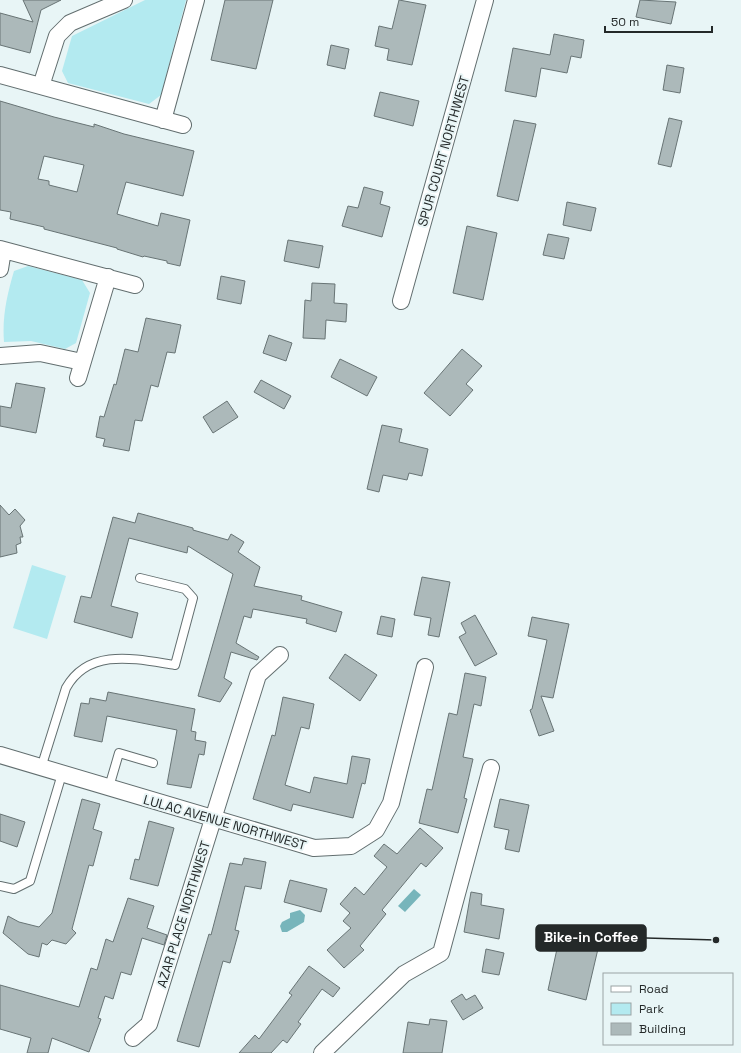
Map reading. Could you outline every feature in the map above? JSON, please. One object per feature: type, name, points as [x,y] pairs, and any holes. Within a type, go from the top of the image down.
[{"type":"street","points":[[41,86],[57,36],[70,23],[124,0]]},
{"type":"street","points":[[163,120],[196,0]]},
{"type":"street","name":"SPUR COURT NORTHWEST","points":[[401,301],[485,0]]},
{"type":"street","points":[[0,75],[183,125]]},
{"type":"street","points":[[0,269],[2,249],[135,285]]},
{"type":"street","points":[[78,378],[108,277]]},
{"type":"street","points":[[0,356],[40,353],[82,362]]},
{"type":"street","name":"AZAR PLACE NORTHWEST","points":[[133,1038],[149,1024],[258,675],[280,655]]},
{"type":"street","name":"LULAC AVENUE NORTHWEST","points":[[0,756],[314,848],[351,846],[376,830],[391,803],[425,667]]},
{"type":"street","points":[[322,1053],[404,974],[441,953],[491,768]]},
{"type":"lane","points":[[41,768],[66,688],[71,679],[79,671],[99,660],[113,658],[176,665],[193,598],[185,589],[140,578]]},
{"type":"lane","points":[[109,787],[119,753],[153,763]]},
{"type":"lane","points":[[0,886],[14,890],[30,881],[62,774]]},
{"type":"green space","points":[[145,0],[186,0],[161,95],[149,104],[68,83],[62,71],[72,36]]},
{"type":"green space","points":[[28,266],[82,280],[90,293],[76,343],[65,349],[31,341],[4,342],[6,306],[14,271]]},
{"type":"green space","points":[[32,565],[66,576],[47,639],[13,628]]},
{"type":"shaded area","points":[[414,889],[421,895],[405,912],[398,906]]},
{"type":"shaded area","points":[[300,910],[305,915],[304,922],[287,932],[282,932],[280,926],[282,922],[290,918],[290,913]]},
{"type":"building","points":[[23,0],[61,0],[41,10],[30,53],[0,45],[0,13],[33,22]]},
{"type":"building","points":[[225,0],[273,0],[256,69],[211,60]]},
{"type":"building","points":[[399,0],[426,5],[412,65],[387,60],[389,49],[375,46],[379,26],[392,29]]},
{"type":"building","points":[[640,0],[676,2],[671,24],[636,17]]},
{"type":"building","points":[[554,34],[584,40],[581,58],[571,56],[567,73],[541,68],[536,97],[505,91],[513,48],[550,55]]},
{"type":"building","points":[[331,45],[349,49],[345,69],[327,65]]},
{"type":"building","points":[[667,65],[684,68],[680,93],[663,90]]},
{"type":"building","points":[[380,92],[419,101],[413,126],[374,116]]},
{"type":"building","points":[[0,101],[54,117],[94,127],[94,124],[124,134],[194,151],[183,196],[126,182],[117,214],[158,226],[161,213],[190,220],[180,266],[167,263],[167,261],[143,257],[117,248],[44,229],[44,227],[10,219],[11,212],[0,210]],"holes":[[[44,156],[84,165],[77,192],[49,185],[49,181],[38,179]]]},
{"type":"building","points":[[669,118],[682,121],[671,167],[658,164]]},
{"type":"building","points":[[514,120],[536,124],[518,201],[497,196]]},
{"type":"building","points":[[364,187],[383,192],[380,204],[390,207],[382,237],[342,226],[348,206],[358,208]]},
{"type":"building","points":[[567,202],[596,208],[591,231],[563,225]]},
{"type":"building","points":[[467,226],[497,233],[483,300],[453,293]]},
{"type":"building","points":[[548,234],[569,238],[564,259],[543,255]]},
{"type":"building","points":[[288,240],[323,246],[319,268],[284,261]]},
{"type":"building","points":[[221,276],[245,281],[241,304],[217,299]]},
{"type":"building","points":[[312,283],[335,284],[334,303],[347,304],[346,322],[326,320],[325,339],[303,338],[305,300],[311,301]]},
{"type":"building","points":[[146,318],[181,325],[175,353],[167,352],[158,387],[151,385],[142,421],[135,420],[129,451],[103,446],[105,439],[96,437],[100,416],[104,417],[114,384],[116,385],[125,349],[138,352]]},
{"type":"building","points":[[269,335],[292,343],[286,361],[263,353]]},
{"type":"building","points":[[462,349],[482,366],[466,384],[473,390],[450,416],[424,393]]},
{"type":"building","points":[[340,359],[377,377],[367,396],[331,377]]},
{"type":"building","points":[[261,380],[291,396],[284,409],[254,392]]},
{"type":"building","points":[[16,383],[45,388],[36,433],[0,426],[0,406],[11,408]]},
{"type":"building","points":[[227,401],[238,417],[213,433],[203,417]]},
{"type":"building","points":[[382,425],[402,429],[399,442],[428,449],[422,476],[409,473],[407,480],[383,475],[379,492],[367,489]]},
{"type":"building","points":[[0,505],[9,515],[15,509],[25,520],[20,526],[23,537],[20,537],[21,543],[16,545],[17,553],[0,557]]},
{"type":"building","points":[[138,513],[193,528],[193,530],[228,540],[231,534],[244,542],[238,552],[260,567],[254,586],[302,596],[301,600],[342,612],[336,632],[306,623],[307,619],[253,609],[251,618],[244,616],[236,643],[259,657],[257,660],[231,652],[224,678],[232,683],[220,702],[198,696],[233,574],[188,546],[187,553],[129,538],[111,606],[138,613],[132,638],[74,622],[81,596],[91,598],[113,517],[135,523]]},
{"type":"building","points":[[422,577],[450,582],[439,637],[428,635],[431,618],[414,615]]},
{"type":"building","points":[[475,615],[497,654],[475,666],[459,637],[466,633],[461,623]]},
{"type":"building","points":[[381,616],[395,619],[392,637],[377,634]]},
{"type":"building","points":[[532,617],[569,624],[553,698],[541,696],[554,731],[539,736],[530,710],[532,709],[547,640],[528,636]]},
{"type":"building","points":[[345,654],[377,675],[360,701],[329,678]]},
{"type":"building","points":[[465,673],[486,677],[481,706],[474,704],[463,757],[473,759],[464,798],[467,799],[458,833],[419,823],[427,789],[432,790],[449,713],[457,715]]},
{"type":"building","points":[[108,692],[195,709],[191,731],[196,732],[195,740],[206,742],[204,755],[199,754],[191,788],[167,784],[177,730],[107,716],[102,742],[74,736],[81,703],[89,704],[90,698],[106,701]]},
{"type":"building","points":[[283,697],[314,704],[309,729],[301,727],[285,785],[310,793],[314,777],[347,784],[352,756],[370,759],[365,784],[362,783],[353,818],[293,804],[291,811],[253,799],[272,735],[275,736]]},
{"type":"building","points":[[82,799],[100,804],[93,829],[102,832],[93,866],[89,865],[72,929],[76,933],[66,944],[52,940],[47,945],[42,943],[39,957],[28,954],[3,933],[8,916],[19,922],[39,927],[52,913]]},
{"type":"building","points":[[500,799],[529,805],[519,852],[505,849],[509,830],[494,827]]},
{"type":"building","points":[[0,814],[25,822],[17,847],[0,841]]},
{"type":"building","points":[[149,821],[174,828],[158,886],[130,879],[135,859],[139,860]]},
{"type":"building","points":[[420,828],[443,848],[426,867],[421,863],[382,910],[386,914],[360,946],[364,950],[344,968],[327,950],[351,928],[343,921],[350,913],[340,904],[355,887],[364,895],[387,867],[374,856],[384,844],[397,854]]},
{"type":"building","points":[[244,858],[266,862],[261,889],[245,886],[235,930],[239,931],[230,963],[223,961],[199,1047],[177,1041],[209,934],[211,935],[230,863],[242,865]]},
{"type":"building","points":[[290,880],[327,889],[321,912],[284,902]]},
{"type":"building","points":[[471,892],[482,894],[481,905],[504,909],[499,939],[464,932]]},
{"type":"building","points":[[128,898],[154,906],[147,928],[167,935],[164,945],[142,938],[131,975],[121,972],[113,999],[105,996],[98,1018],[101,1019],[89,1052],[52,1038],[48,1053],[27,1053],[31,1038],[0,1029],[0,985],[79,1007],[91,968],[97,970],[106,939],[113,942]]},
{"type":"building","points":[[562,926],[601,936],[586,1000],[548,990]]},
{"type":"building","points":[[486,949],[504,953],[499,975],[482,972]]},
{"type":"building","points":[[309,966],[340,988],[333,997],[322,989],[298,1022],[301,1024],[287,1043],[283,1040],[271,1053],[239,1053],[255,1035],[259,1039],[292,995],[289,993]]},
{"type":"building","points":[[462,994],[466,1000],[475,995],[483,1008],[463,1020],[451,1001]]},
{"type":"building","points":[[430,1019],[447,1021],[442,1053],[403,1053],[408,1022],[429,1025]]},
{"type":"place","name":"Bike-in Coffee","points":[[716,940]]}]
